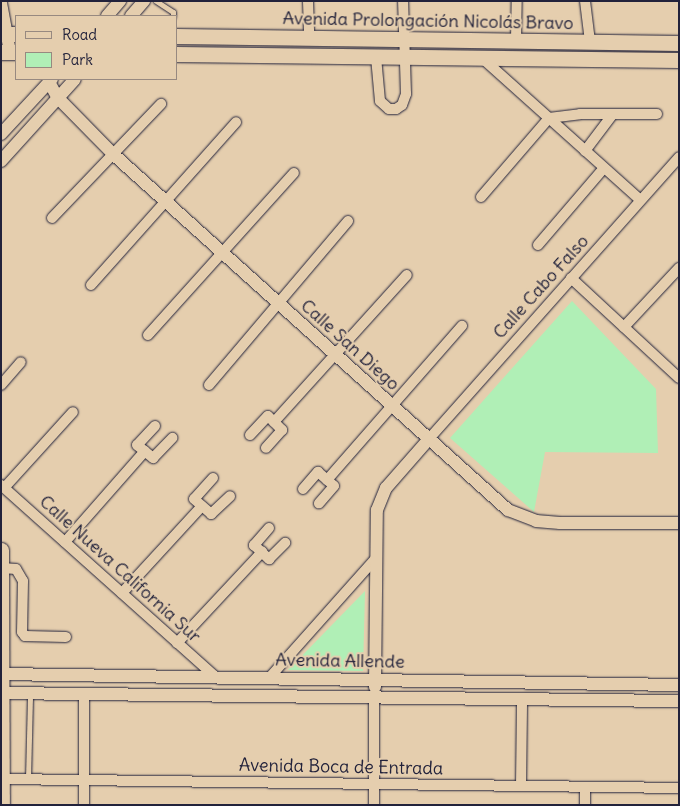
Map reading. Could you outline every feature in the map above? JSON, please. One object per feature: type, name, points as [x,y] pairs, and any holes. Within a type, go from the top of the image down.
[{"type":"main road","name":"Avenida Prolongación Nicolás Bravo","points":[[178,36],[679,43]]},
{"type":"main road","name":"Avenida Prolongación Nicolás Bravo","points":[[178,54],[679,60]]},
{"type":"main road","points":[[1,550],[2,805]]},
{"type":"street","points":[[108,15],[120,1]]},
{"type":"street","points":[[132,15],[144,1]]},
{"type":"street","points":[[308,1],[309,38]]},
{"type":"street","points":[[376,57],[377,93],[384,106],[389,109],[402,105],[405,99],[403,1]]},
{"type":"street","points":[[516,40],[517,1]]},
{"type":"street","points":[[584,1],[590,42]]},
{"type":"street","points":[[1,3],[9,34],[9,52]]},
{"type":"street","points":[[482,58],[640,200]]},
{"type":"street","points":[[1,134],[51,80]]},
{"type":"street","name":"Calle San Diego","points":[[51,80],[58,98],[114,154],[490,496],[523,517],[560,523],[679,523]]},
{"type":"street","points":[[1,161],[74,80]]},
{"type":"street","points":[[52,218],[161,104]]},
{"type":"street","points":[[585,151],[613,114]]},
{"type":"street","points":[[481,197],[549,118],[613,114],[658,114]]},
{"type":"street","points":[[91,285],[167,202],[236,122]]},
{"type":"street","name":"Calle Cabo Falso","points":[[428,440],[679,157]]},
{"type":"street","points":[[538,245],[604,168]]},
{"type":"street","points":[[148,335],[294,173]]},
{"type":"street","points":[[209,385],[348,221]]},
{"type":"street","points":[[624,327],[679,268]]},
{"type":"street","points":[[266,448],[275,423],[407,275]]},
{"type":"street","points":[[571,278],[679,378]]},
{"type":"street","points":[[327,480],[462,326]]},
{"type":"street","points":[[1,385],[21,362]]},
{"type":"street","points":[[3,486],[73,412]]},
{"type":"street","points":[[250,435],[275,423]]},
{"type":"street","points":[[155,426],[137,445],[153,458],[172,438]]},
{"type":"street","points":[[374,805],[375,519],[380,501],[396,474],[428,440]]},
{"type":"street","points":[[65,542],[145,451]]},
{"type":"street","points":[[302,489],[318,472],[334,486],[319,503]]},
{"type":"street","points":[[213,478],[194,498],[211,514],[230,496]]},
{"type":"street","name":"Calle Nueva California Sur","points":[[3,486],[216,677]]},
{"type":"street","points":[[122,593],[202,506]]},
{"type":"street","points":[[269,528],[254,545],[269,559],[285,543]]},
{"type":"street","points":[[177,643],[262,552]]},
{"type":"street","points":[[270,678],[375,559]]},
{"type":"street","points":[[2,568],[16,569],[23,581],[22,632],[25,636],[66,637]]},
{"type":"street","name":"Avenida Allende","points":[[2,674],[679,685]]},
{"type":"street","name":"Avenida Allende","points":[[2,693],[679,701]]},
{"type":"street","points":[[84,694],[84,805]]},
{"type":"street","points":[[521,786],[522,699]]},
{"type":"street","name":"Avenida Boca de Entrada","points":[[2,779],[679,788]]},
{"type":"street","points":[[585,786],[585,805]]},
{"type":"lane","points":[[156,1],[173,12],[173,15]]},
{"type":"lane","points":[[28,779],[30,693]]},
{"type":"green space","points":[[572,301],[656,389],[658,453],[545,452],[534,512],[450,438]]},
{"type":"green space","points":[[365,591],[363,671],[288,670]]}]
